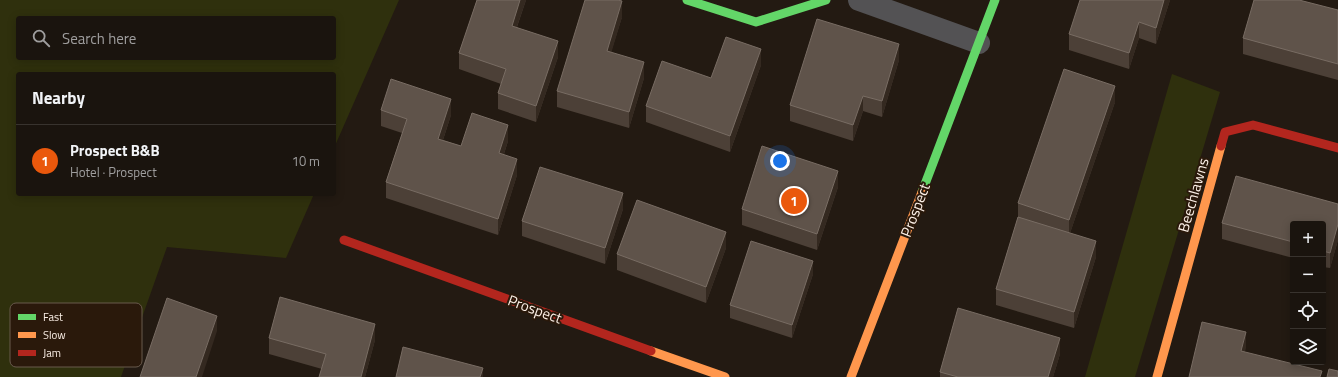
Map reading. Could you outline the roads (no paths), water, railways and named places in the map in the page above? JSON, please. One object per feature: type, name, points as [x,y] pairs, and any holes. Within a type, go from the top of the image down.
[{"type":"street","points":[[687,0],[756,22],[826,0]]},
{"type":"street","points":[[859,0],[979,43]]},
{"type":"street","name":"Prospect","points":[[851,377],[995,0]]},
{"type":"street","name":"Beechlawns","points":[[1157,377],[1225,132],[1252,125],[1338,148]]},
{"type":"street","name":"Prospect","points":[[344,240],[725,377]]},
{"type":"place","name":"Prospect B&B","points":[[794,201]]}]
